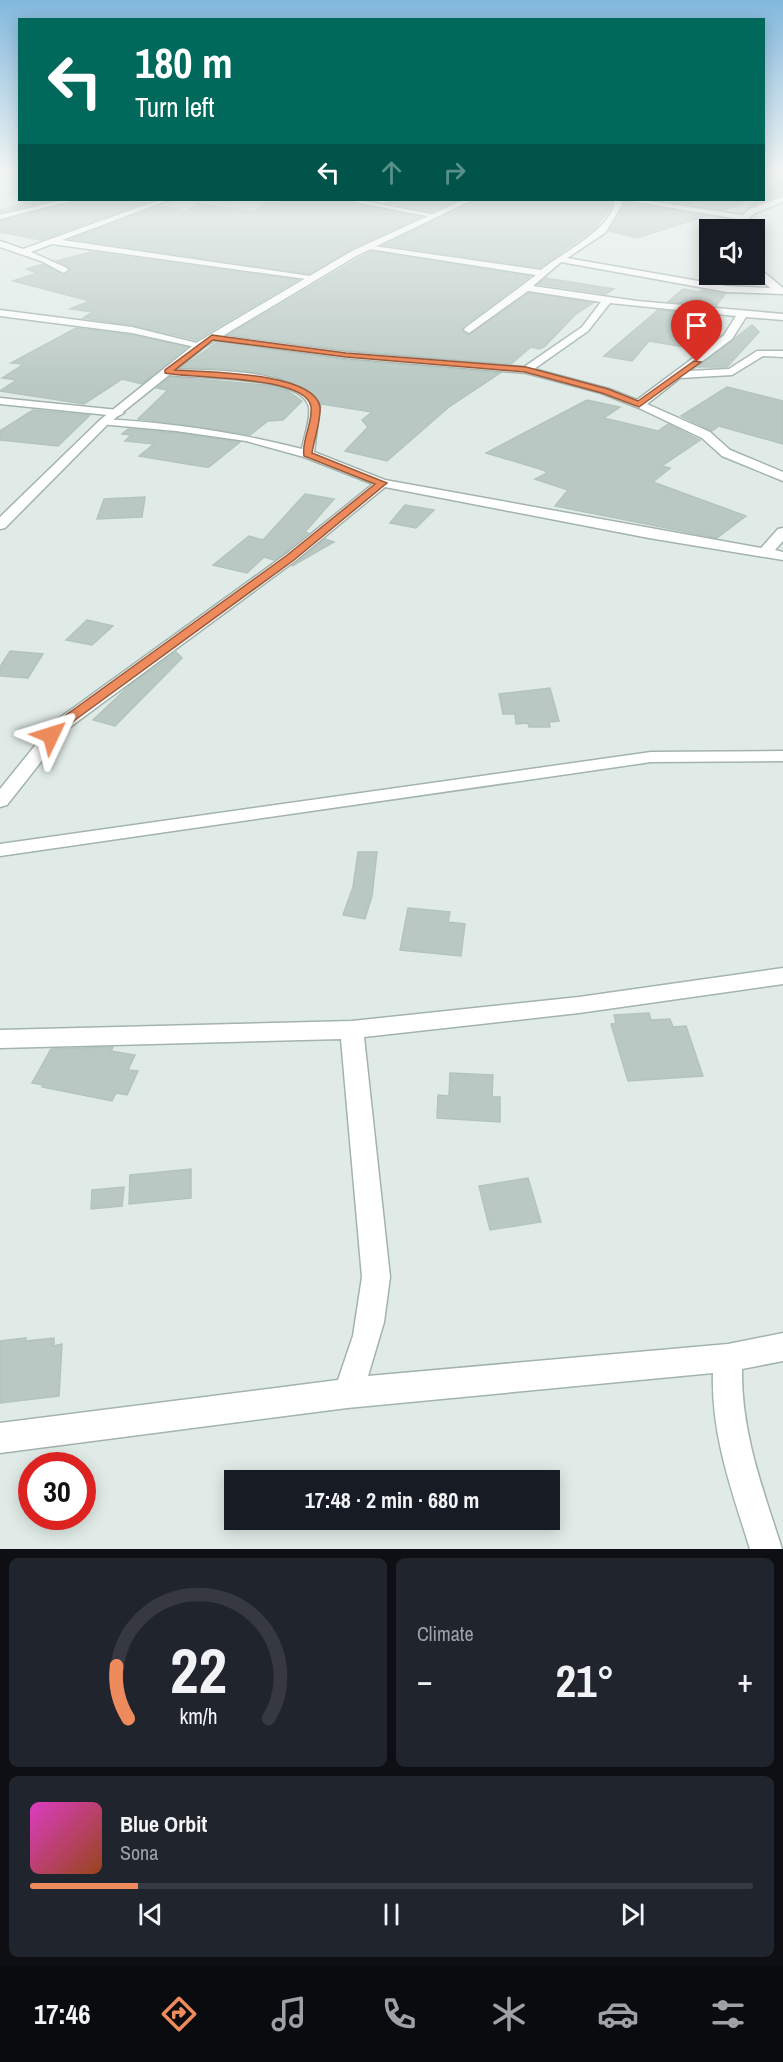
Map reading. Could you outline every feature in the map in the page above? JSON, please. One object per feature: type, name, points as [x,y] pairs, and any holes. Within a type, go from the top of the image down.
[{"type":"street","points":[[1,244],[25,251],[64,270]]},
{"type":"street","points":[[25,251],[47,244]]},
{"type":"street","points":[[72,244],[313,277]]},
{"type":"street","points":[[0,525],[104,422],[200,345],[313,277],[374,244]]},
{"type":"street","points":[[469,330],[526,288],[559,259],[582,244]]},
{"type":"street","points":[[367,248],[542,273]]},
{"type":"street","points":[[559,259],[777,300]]},
{"type":"street","points":[[765,283],[777,300],[783,317]]},
{"type":"street","points":[[526,288],[607,300],[743,313],[777,300]]},
{"type":"street","points":[[526,370],[585,329],[607,300]]},
{"type":"street","points":[[0,313],[132,330],[200,345]]},
{"type":"street","points":[[639,404],[681,375],[732,333],[743,313]]},
{"type":"street","points":[[0,321],[42,318]]},
{"type":"street","points":[[212,337],[346,355],[526,370],[605,391],[639,404],[706,435],[726,453],[783,477]]},
{"type":"street","points":[[681,375],[732,372],[761,353],[783,354]]},
{"type":"street","points":[[167,372],[270,381],[297,387],[310,395],[315,407],[308,454]]},
{"type":"street","points":[[0,401],[118,413]]},
{"type":"street","points":[[104,422],[213,431],[308,454],[382,483],[783,556]]},
{"type":"street","points":[[0,801],[60,726],[290,558],[382,483]]},
{"type":"street","points":[[764,554],[783,532]]},
{"type":"street","points":[[0,850],[201,824],[651,757],[783,756]]},
{"type":"street","points":[[0,1039],[352,1030],[579,1005],[783,976]]},
{"type":"street","points":[[347,1393],[367,1342],[373,1315],[376,1277],[352,1030]]},
{"type":"street","points":[[0,1438],[347,1393],[728,1358],[783,1347]]},
{"type":"street","points":[[728,1358],[727,1398],[734,1447],[766,1549]]},
{"type":"building","points":[[107,244],[361,244],[309,274]]},
{"type":"building","points":[[385,244],[573,244],[540,268]]},
{"type":"building","points":[[371,251],[530,276],[464,326],[462,331],[468,335],[529,293],[593,303],[576,314],[544,347],[539,349],[531,347],[511,364],[346,350],[230,334]]},
{"type":"building","points":[[91,252],[298,280],[196,340],[133,325],[83,318],[93,312],[70,309],[90,301],[13,281],[37,273],[26,269],[43,264],[65,275],[70,271],[69,267],[56,261]]},
{"type":"building","points":[[546,278],[614,289],[606,294],[538,284]]},
{"type":"building","points":[[683,289],[725,294],[716,306],[668,302]]},
{"type":"building","points":[[658,310],[709,315],[684,347],[649,341],[632,361],[604,356]]},
{"type":"building","points":[[752,325],[759,332],[727,367],[698,367]]},
{"type":"building","points":[[76,328],[132,335],[187,347],[142,384],[122,379],[84,404],[0,391],[17,380],[2,378],[24,364],[11,363]]},
{"type":"building","points":[[216,343],[346,360],[500,373],[449,407],[387,461],[345,451],[368,427],[362,420],[372,412],[322,404],[309,391],[272,375],[227,369],[182,367]]},
{"type":"building","points":[[170,377],[266,385],[286,390],[302,401],[283,420],[268,421],[250,435],[138,419],[168,390],[157,388]]},
{"type":"building","points":[[727,387],[783,401],[783,444],[719,426],[712,431],[681,416]]},
{"type":"building","points":[[587,400],[620,407],[604,418],[658,431],[668,424],[700,440],[662,466],[670,468],[653,482],[746,516],[717,538],[555,506],[568,490],[535,479],[547,473],[486,453]]},
{"type":"building","points":[[33,410],[90,415],[58,446],[0,440],[0,431]]},
{"type":"building","points":[[128,429],[240,442],[209,467],[205,467],[139,456],[154,444],[125,441],[131,435],[122,434]]},
{"type":"building","points":[[305,494],[334,499],[305,532],[308,533],[284,553],[274,560],[264,557],[247,573],[213,565],[249,536],[263,540]]},
{"type":"building","points":[[145,497],[142,517],[97,519],[104,499]]},
{"type":"building","points":[[405,505],[434,510],[416,528],[390,523]]},
{"type":"building","points":[[325,539],[334,542],[292,566],[296,563]]},
{"type":"building","points":[[87,620],[113,626],[92,645],[66,640]]},
{"type":"building","points":[[10,651],[43,654],[28,678],[0,676],[0,667]]},
{"type":"building","points":[[176,652],[182,658],[115,726],[93,720],[129,686]]},
{"type":"building","points":[[550,688],[559,721],[549,722],[550,727],[529,727],[528,723],[516,724],[515,714],[503,714],[499,694]]},
{"type":"building","points":[[358,852],[377,852],[372,896],[365,919],[343,915],[353,887]]},
{"type":"building","points":[[408,908],[450,912],[448,922],[465,924],[461,956],[400,950]]},
{"type":"building","points":[[649,1013],[651,1020],[670,1019],[673,1027],[686,1026],[703,1076],[628,1081],[611,1024],[616,1023],[614,1015]]},
{"type":"building","points":[[113,1047],[111,1051],[135,1055],[128,1070],[138,1071],[127,1095],[116,1093],[112,1101],[32,1083],[51,1049]]},
{"type":"building","points":[[450,1073],[493,1075],[492,1097],[500,1097],[500,1122],[437,1118],[438,1095],[449,1096]]},
{"type":"building","points":[[191,1169],[191,1198],[129,1204],[130,1175]]},
{"type":"building","points":[[528,1178],[541,1222],[490,1230],[479,1186]]},
{"type":"building","points":[[124,1187],[122,1206],[91,1209],[92,1190]]},
{"type":"building","points":[[26,1338],[25,1341],[54,1338],[54,1346],[62,1344],[59,1396],[0,1403],[0,1341]]},
{"type":"route","points":[[51,735],[70,718],[290,558],[382,483],[308,454],[309,433],[315,407],[310,395],[297,387],[270,381],[167,372],[212,337],[346,355],[479,364],[526,370],[605,391],[639,404],[697,362]]}]
